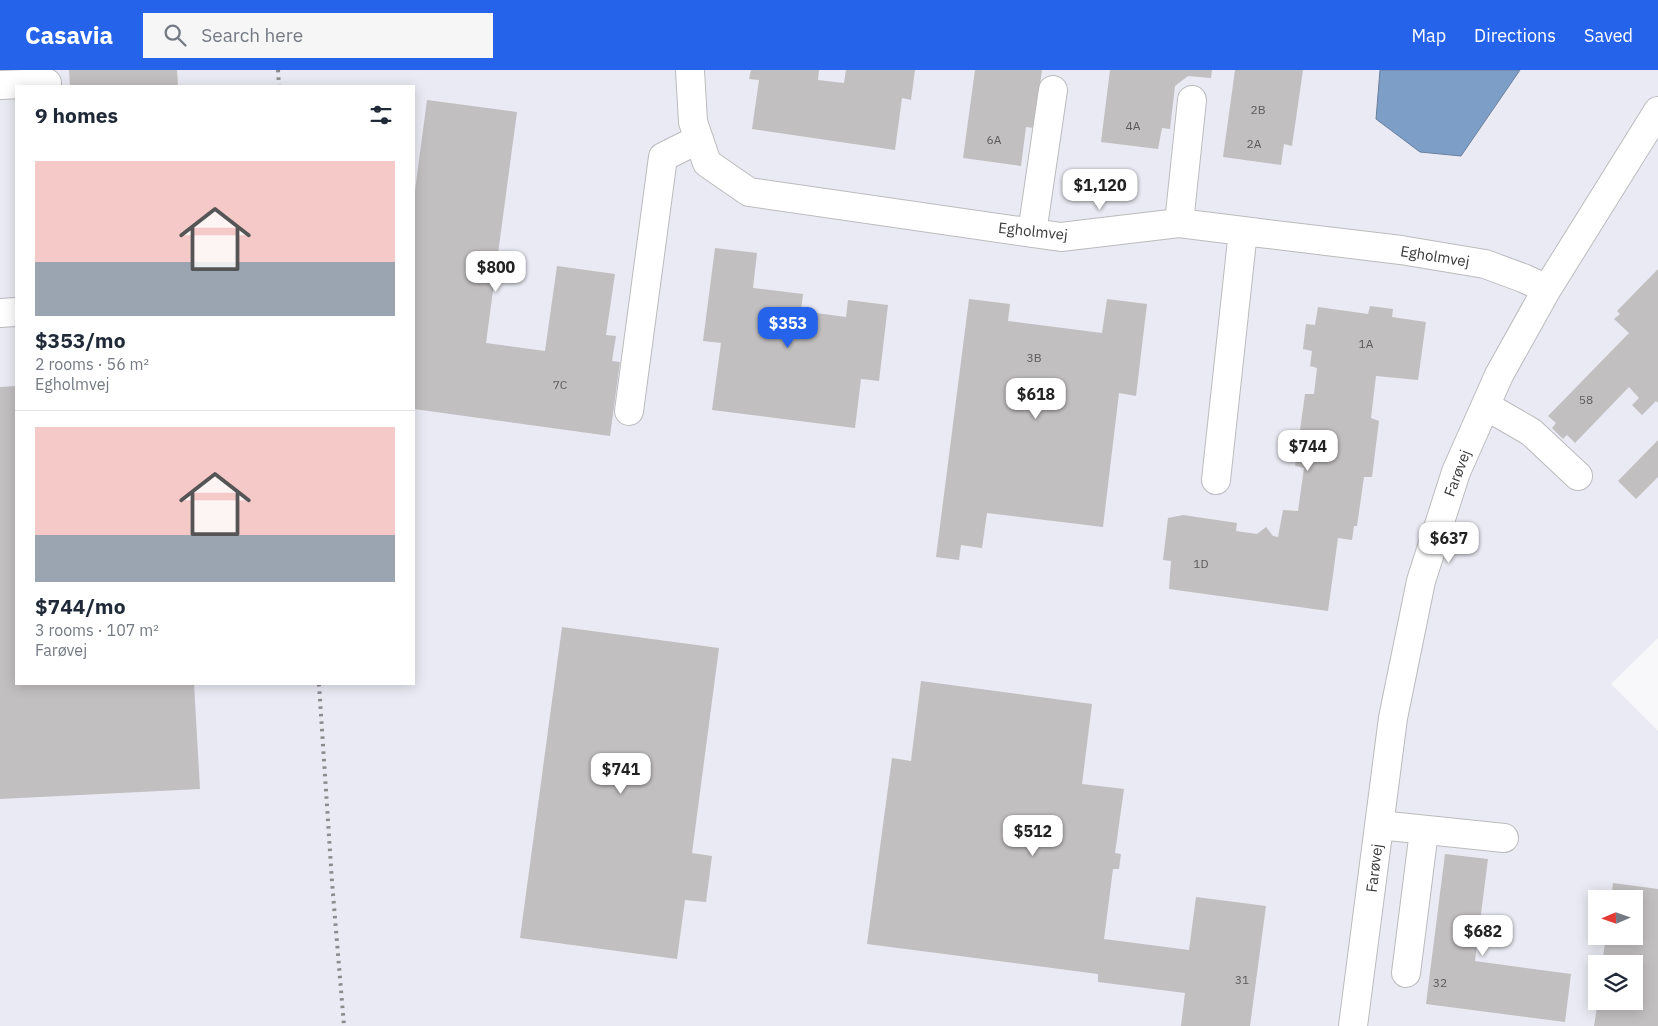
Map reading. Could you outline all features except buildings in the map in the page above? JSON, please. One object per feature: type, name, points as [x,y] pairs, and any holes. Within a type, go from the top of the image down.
[{"type":"street","name":"Egholmvej","points":[[690,70],[693,122],[707,163],[749,192],[1060,237],[1179,223],[1242,230],[1401,250],[1484,264],[1547,289]]},
{"type":"street","points":[[0,85],[47,83],[47,85]]},
{"type":"street","points":[[1032,233],[1053,90]]},
{"type":"street","points":[[1179,223],[1192,100]]},
{"type":"street","name":"Farøvej","points":[[1354,1026],[1393,718],[1421,581],[1456,472],[1500,375],[1547,289],[1658,111]]},
{"type":"street","points":[[629,411],[663,157],[698,139]]},
{"type":"street","points":[[1216,480],[1242,230]]},
{"type":"street","points":[[0,313],[15,312]]},
{"type":"street","points":[[1486,406],[1531,432],[1578,476]]},
{"type":"street","points":[[1379,825],[1504,838]]},
{"type":"street","points":[[1406,973],[1424,830]]},
{"type":"shaded area","points":[[0,70],[1658,70],[1658,638],[1611,684],[1658,731],[1658,1026],[0,1026]]},
{"type":"water","points":[[1380,70],[1520,70],[1461,156],[1420,152],[1376,119]]},
{"type":"railway","points":[[278,70],[279,85]]},
{"type":"railway","points":[[319,685],[344,1026]]}]
